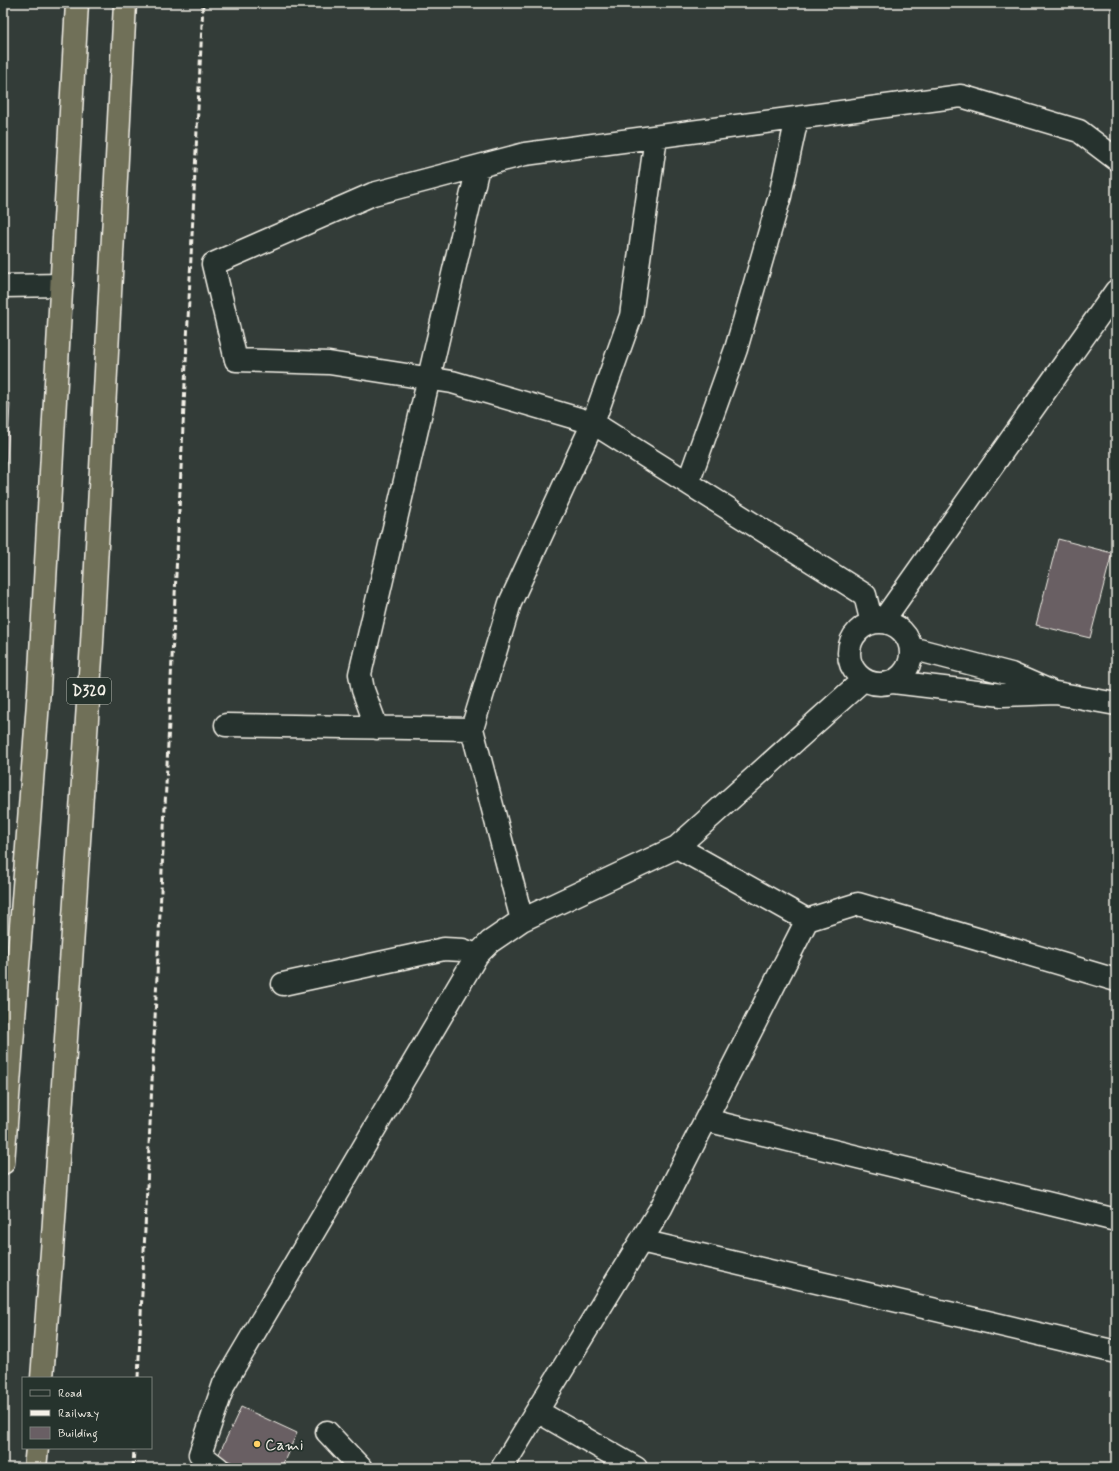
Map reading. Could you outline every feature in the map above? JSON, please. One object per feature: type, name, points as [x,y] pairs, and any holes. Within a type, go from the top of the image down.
[{"type":"highway","points":[[3,1163],[39,689],[77,3]]},
{"type":"highway","name":"D320","points":[[42,1377],[53,1243],[92,643],[125,3]]},
{"type":"highway","points":[[35,1468],[37,1449]]},
{"type":"street","points":[[877,622],[865,595],[593,423],[452,382],[329,363],[236,360],[213,264],[373,194],[525,154],[961,96],[1079,131],[1116,159]]},
{"type":"street","points":[[688,483],[736,349],[780,196],[798,118]]},
{"type":"street","points":[[522,920],[472,729],[510,603],[593,423],[632,316],[656,137]]},
{"type":"street","points":[[377,728],[363,690],[360,674],[478,166]]},
{"type":"street","points":[[3,286],[62,286]]},
{"type":"street","points":[[877,622],[1116,291]]},
{"type":"street","points":[[877,622],[892,624],[901,630],[908,638],[911,648],[911,658],[907,668],[901,676],[893,682],[883,685],[873,684],[863,680],[855,673],[850,664],[848,654],[854,634],[862,627],[877,622]]},
{"type":"street","points":[[911,648],[1011,674],[1056,693],[1116,704]]},
{"type":"street","points":[[218,1468],[200,1454],[224,1384],[477,955],[490,942],[522,920],[677,847],[863,680]]},
{"type":"street","points":[[893,682],[1002,695],[1056,693]]},
{"type":"street","points":[[226,725],[472,729]]},
{"type":"street","points":[[677,847],[807,920]]},
{"type":"street","points":[[502,1468],[661,1208],[807,920],[858,904],[1116,980]]},
{"type":"street","points":[[283,984],[444,949],[463,950],[477,955]]},
{"type":"street","points":[[706,1120],[1116,1220]]},
{"type":"street","points":[[641,1241],[1116,1352]]},
{"type":"street","points":[[537,1411],[636,1468]]},
{"type":"street","points":[[327,1432],[361,1468]]},
{"type":"building","points":[[3,403],[10,403],[3,540]]},
{"type":"building","points":[[1058,539],[1112,553],[1090,638],[1036,625]]},
{"type":"building","name":"Cami","points":[[241,1407],[297,1433],[281,1468],[244,1468],[218,1456]]},
{"type":"railway","points":[[138,1377],[203,3]]},
{"type":"railway","points":[[133,1468],[134,1449]]},
{"type":"place","name":"Cami","points":[[257,1444]]}]
